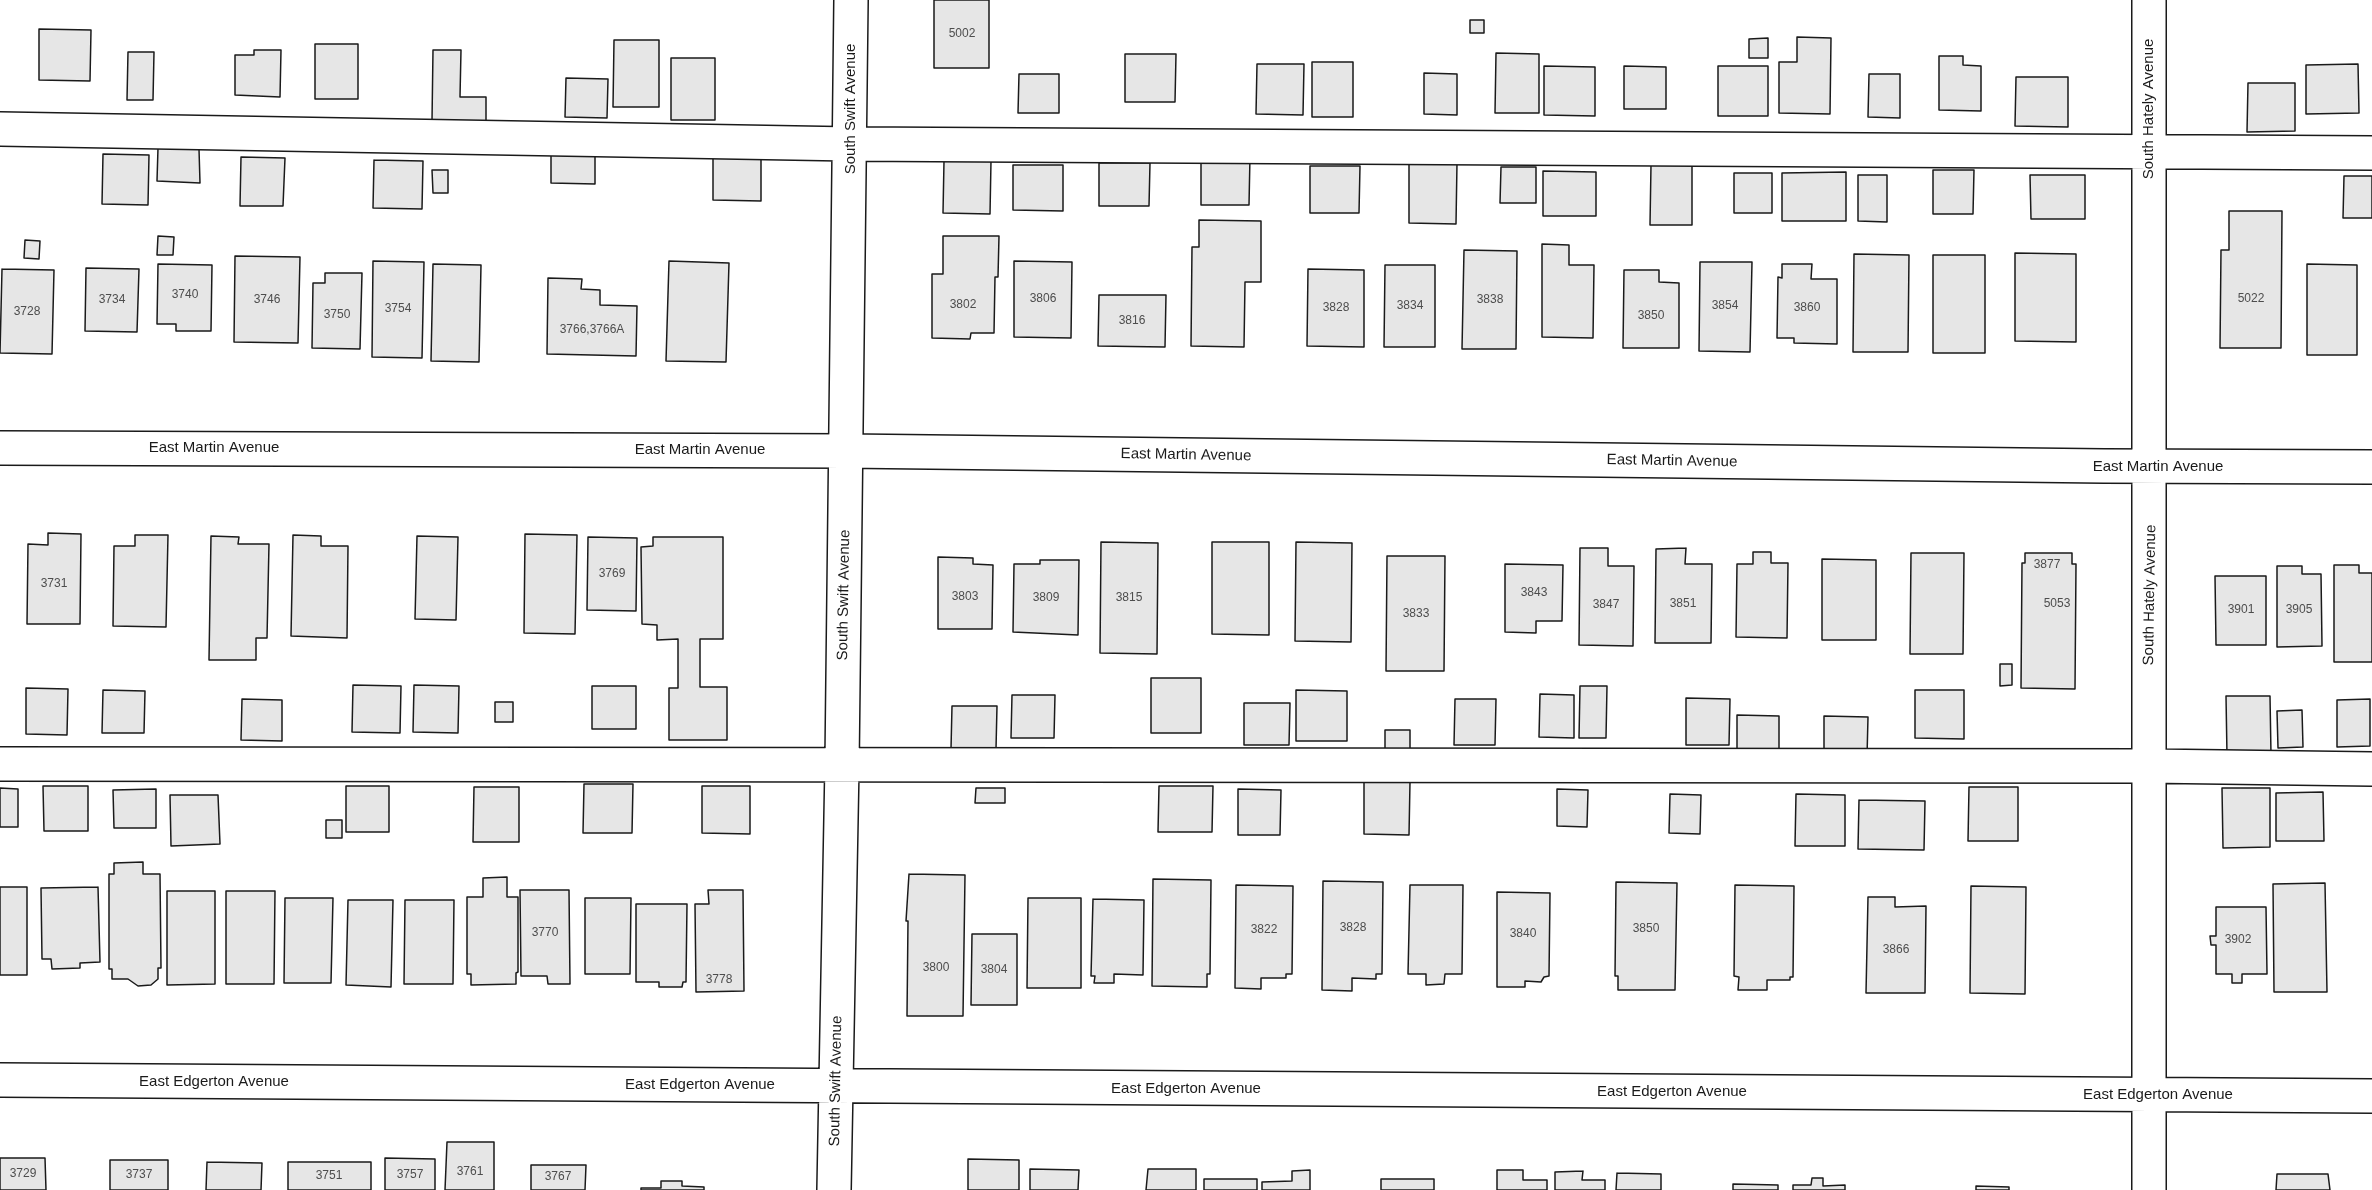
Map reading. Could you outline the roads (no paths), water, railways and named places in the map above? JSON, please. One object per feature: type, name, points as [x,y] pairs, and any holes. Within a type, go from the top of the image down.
[{"type":"street","name":"South Swift Avenue","points":[[834,1190],[851,144],[851,0]]},
{"type":"street","name":"South Hately Avenue","points":[[2149,1190],[2150,0]]},
{"type":"street","points":[[0,129],[851,144],[2372,153]]},
{"type":"street","name":"East Martin Avenue","points":[[0,448],[846,451],[2372,467]]},
{"type":"street","points":[[0,764],[2148,766],[2372,769]]},
{"type":"street","name":"East Edgerton Avenue","points":[[0,1080],[2372,1096]]}]
